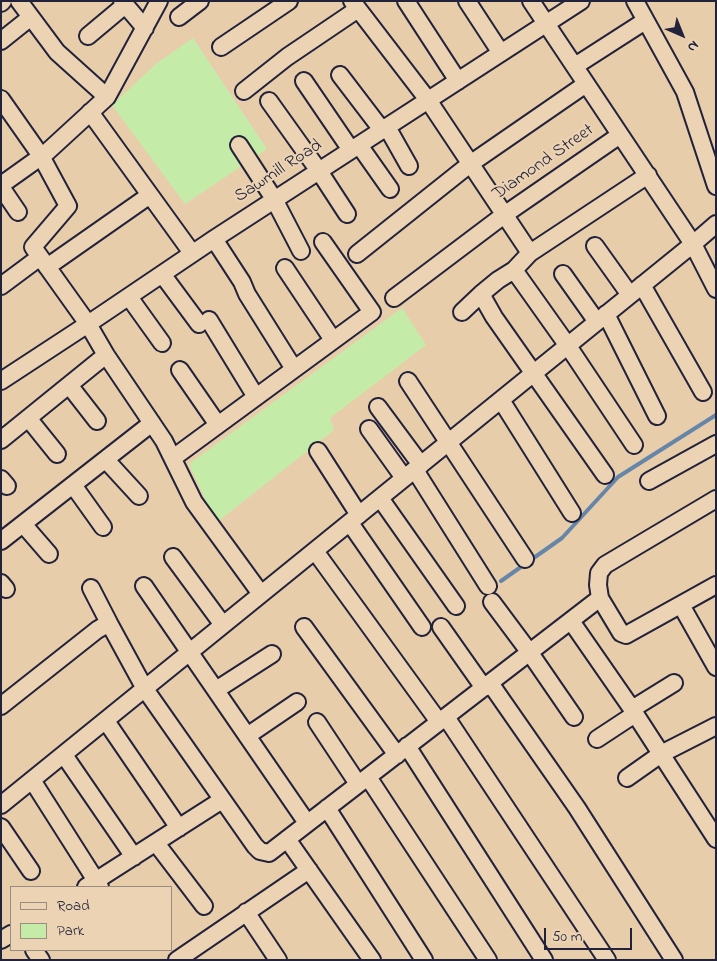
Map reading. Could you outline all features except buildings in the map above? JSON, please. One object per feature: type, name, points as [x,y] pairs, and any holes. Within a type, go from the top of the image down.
[{"type":"street","points":[[19,1],[57,52],[108,97]]},
{"type":"street","points":[[18,212],[1,186],[41,156],[108,97],[159,1]]},
{"type":"street","points":[[179,17],[200,1]]},
{"type":"street","points":[[221,47],[289,1]]},
{"type":"street","points":[[406,1],[458,81]]},
{"type":"street","points":[[467,1],[500,53]]},
{"type":"street","points":[[532,1],[620,134]]},
{"type":"street","name":"Sawmill Road","points":[[1,381],[214,238],[581,1]]},
{"type":"street","points":[[635,1],[685,92],[716,186]]},
{"type":"street","points":[[88,36],[124,3],[145,28]]},
{"type":"street","points":[[244,91],[355,5],[428,100],[530,253]]},
{"type":"street","points":[[1,41],[31,17]]},
{"type":"street","points":[[574,66],[645,21]]},
{"type":"street","points":[[340,75],[384,128],[410,166]]},
{"type":"street","points":[[304,81],[355,147],[390,188]]},
{"type":"street","points":[[357,254],[470,164],[586,84]]},
{"type":"street","points":[[269,101],[347,214]]},
{"type":"street","points":[[2,102],[41,156],[68,206],[33,247],[88,324],[106,355],[164,441],[194,502],[261,594]]},
{"type":"street","points":[[90,112],[192,253]]},
{"type":"street","name":"Diamond Street","points":[[394,298],[504,215],[620,134],[693,244],[716,289]]},
{"type":"street","points":[[238,145],[274,200],[301,251]]},
{"type":"street","points":[[462,312],[498,280],[514,270],[530,253],[648,175]]},
{"type":"street","points":[[1,286],[150,195]]},
{"type":"street","points":[[1,805],[716,224]]},
{"type":"street","points":[[214,238],[294,369]]},
{"type":"street","points":[[173,458],[372,312],[323,242]]},
{"type":"street","points":[[595,246],[636,290],[703,392]]},
{"type":"street","points":[[285,268],[334,340]]},
{"type":"street","points":[[514,270],[568,346],[634,445]]},
{"type":"street","points":[[162,274],[204,322],[256,397]]},
{"type":"street","points":[[564,274],[602,318],[658,416]]},
{"type":"street","points":[[481,294],[494,317],[605,475]]},
{"type":"street","points":[[129,296],[162,343]]},
{"type":"street","points":[[1,440],[106,355]]},
{"type":"street","points":[[180,370],[218,425]]},
{"type":"street","points":[[408,381],[525,559]]},
{"type":"street","points":[[69,385],[97,421]]},
{"type":"street","points":[[501,400],[572,514]]},
{"type":"street","points":[[378,407],[413,471],[488,586]]},
{"type":"street","points":[[28,418],[57,454]]},
{"type":"street","points":[[1,541],[152,423]]},
{"type":"street","points":[[369,429],[413,471]]},
{"type":"street","points":[[649,481],[716,444]]},
{"type":"street","points":[[318,451],[355,519],[422,627]]},
{"type":"street","points":[[106,460],[138,496]]},
{"type":"street","points":[[73,485],[103,527]]},
{"type":"street","points":[[380,498],[456,606]]},
{"type":"street","points":[[716,499],[605,565],[600,574],[598,584],[600,598],[622,633],[626,634],[716,585]]},
{"type":"street","points":[[23,524],[49,554]]},
{"type":"street","points":[[315,551],[443,719],[607,960]]},
{"type":"street","points":[[173,557],[223,625]]},
{"type":"street","points":[[144,586],[307,823]]},
{"type":"street","points":[[91,588],[145,689],[255,846],[260,851],[269,853],[600,598]]},
{"type":"street","points":[[492,602],[574,717]]},
{"type":"street","points":[[680,605],[716,667]]},
{"type":"street","points":[[571,621],[633,711],[716,839]]},
{"type":"street","points":[[1,706],[96,630],[110,623]]},
{"type":"street","points":[[441,627],[487,685],[577,808],[674,960]]},
{"type":"street","points":[[304,628],[402,751],[544,960]]},
{"type":"street","points":[[216,690],[272,654]]},
{"type":"street","points":[[597,739],[633,711],[674,684]]},
{"type":"street","points":[[247,736],[297,702]]},
{"type":"street","points":[[106,720],[179,828]]},
{"type":"street","points":[[317,722],[363,781],[488,960]]},
{"type":"street","points":[[627,778],[661,754],[716,726]]},
{"type":"street","points":[[64,754],[134,857]]},
{"type":"street","points":[[32,780],[94,885],[156,842],[222,800]]},
{"type":"street","points":[[327,808],[424,960]]},
{"type":"street","points":[[1,827],[30,871]]},
{"type":"street","points":[[287,839],[372,960]]},
{"type":"street","points":[[156,842],[204,906]]},
{"type":"street","points":[[180,959],[308,870]]},
{"type":"street","points":[[246,912],[278,960]]},
{"type":"green space","points":[[193,38],[267,149],[185,204],[112,105],[157,63]]},
{"type":"green space","points":[[402,308],[426,345],[330,418],[334,430],[216,523],[189,464]]},
{"type":"waterway","points":[[501,581],[562,538],[618,477],[716,415]]}]
